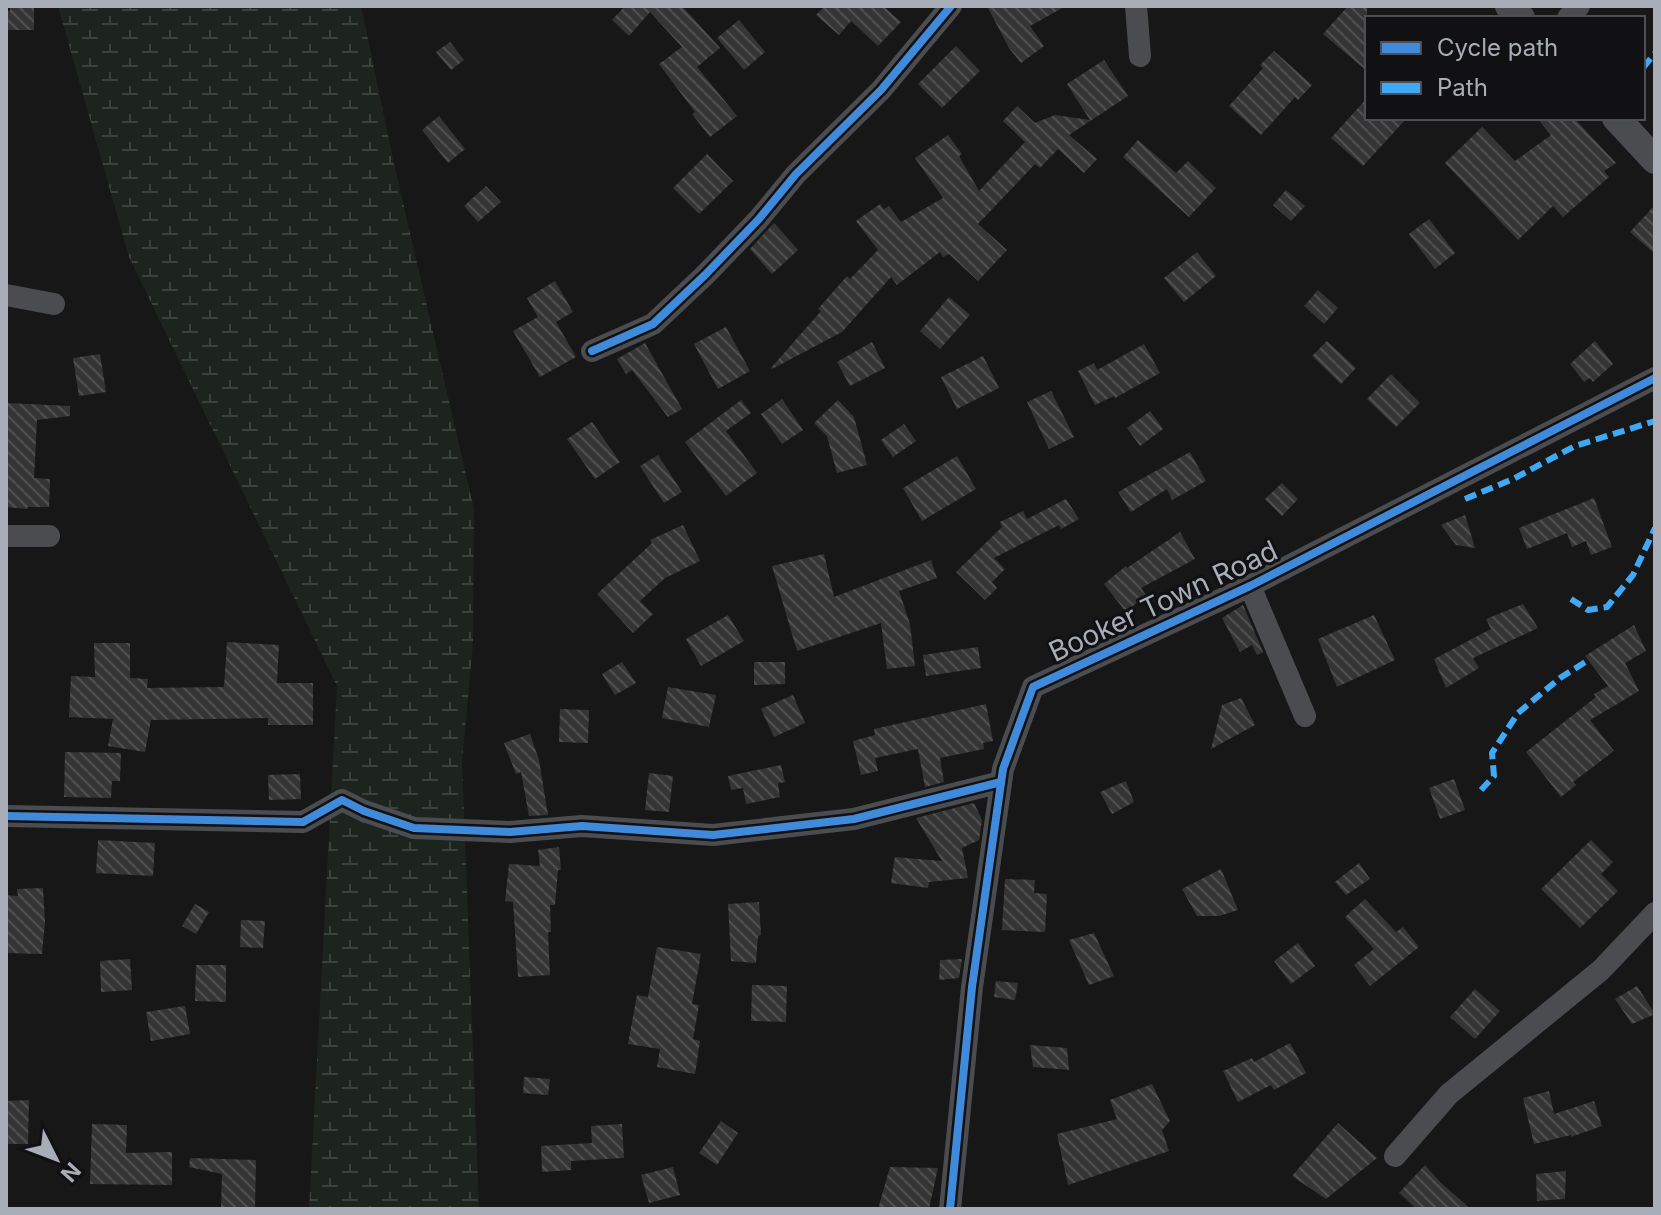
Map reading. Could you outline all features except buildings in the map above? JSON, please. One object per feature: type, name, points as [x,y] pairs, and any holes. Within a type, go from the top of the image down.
[{"type":"street","points":[[592,351],[653,324],[705,275],[758,220],[796,174],[881,90],[951,6]]},
{"type":"street","points":[[1136,6],[1140,56]]},
{"type":"street","points":[[1618,120],[1655,160]]},
{"type":"street","points":[[6,295],[54,304]]},
{"type":"street","name":"Booker Town Road","points":[[950,1209],[972,987],[1003,769],[1033,687],[1250,586],[1655,378]]},
{"type":"street","points":[[6,536],[49,536]]},
{"type":"street","points":[[1250,586],[1305,716]]},
{"type":"street","points":[[6,816],[303,822],[342,800],[414,828],[510,832],[582,826],[713,835],[854,819],[1001,782]]},
{"type":"street","points":[[1395,1156],[1449,1094],[1601,970],[1655,913]]},
{"type":"green space","points":[[58,6],[361,6],[394,164],[474,509],[473,643],[462,762],[479,1209],[309,1209],[337,686],[129,257]]},
{"type":"marked path","points":[[1645,66],[1655,53]]},
{"type":"marked path","points":[[1465,499],[1513,479],[1575,446],[1655,421]]},
{"type":"marked path","points":[[1571,599],[1588,610],[1607,607],[1633,575],[1655,528]]},
{"type":"marked path","points":[[1481,790],[1494,776],[1492,753],[1518,713],[1560,678],[1587,661]]},
{"type":"cycle path","points":[[592,351],[653,324],[705,275],[758,220],[796,174],[881,90],[951,6]]},
{"type":"cycle path","points":[[950,1209],[972,987],[1003,769],[1033,687],[1250,586],[1655,378]]},
{"type":"cycle path","points":[[6,816],[303,822],[342,800],[414,828],[510,832],[582,826],[713,835],[854,819],[1001,782]]}]
